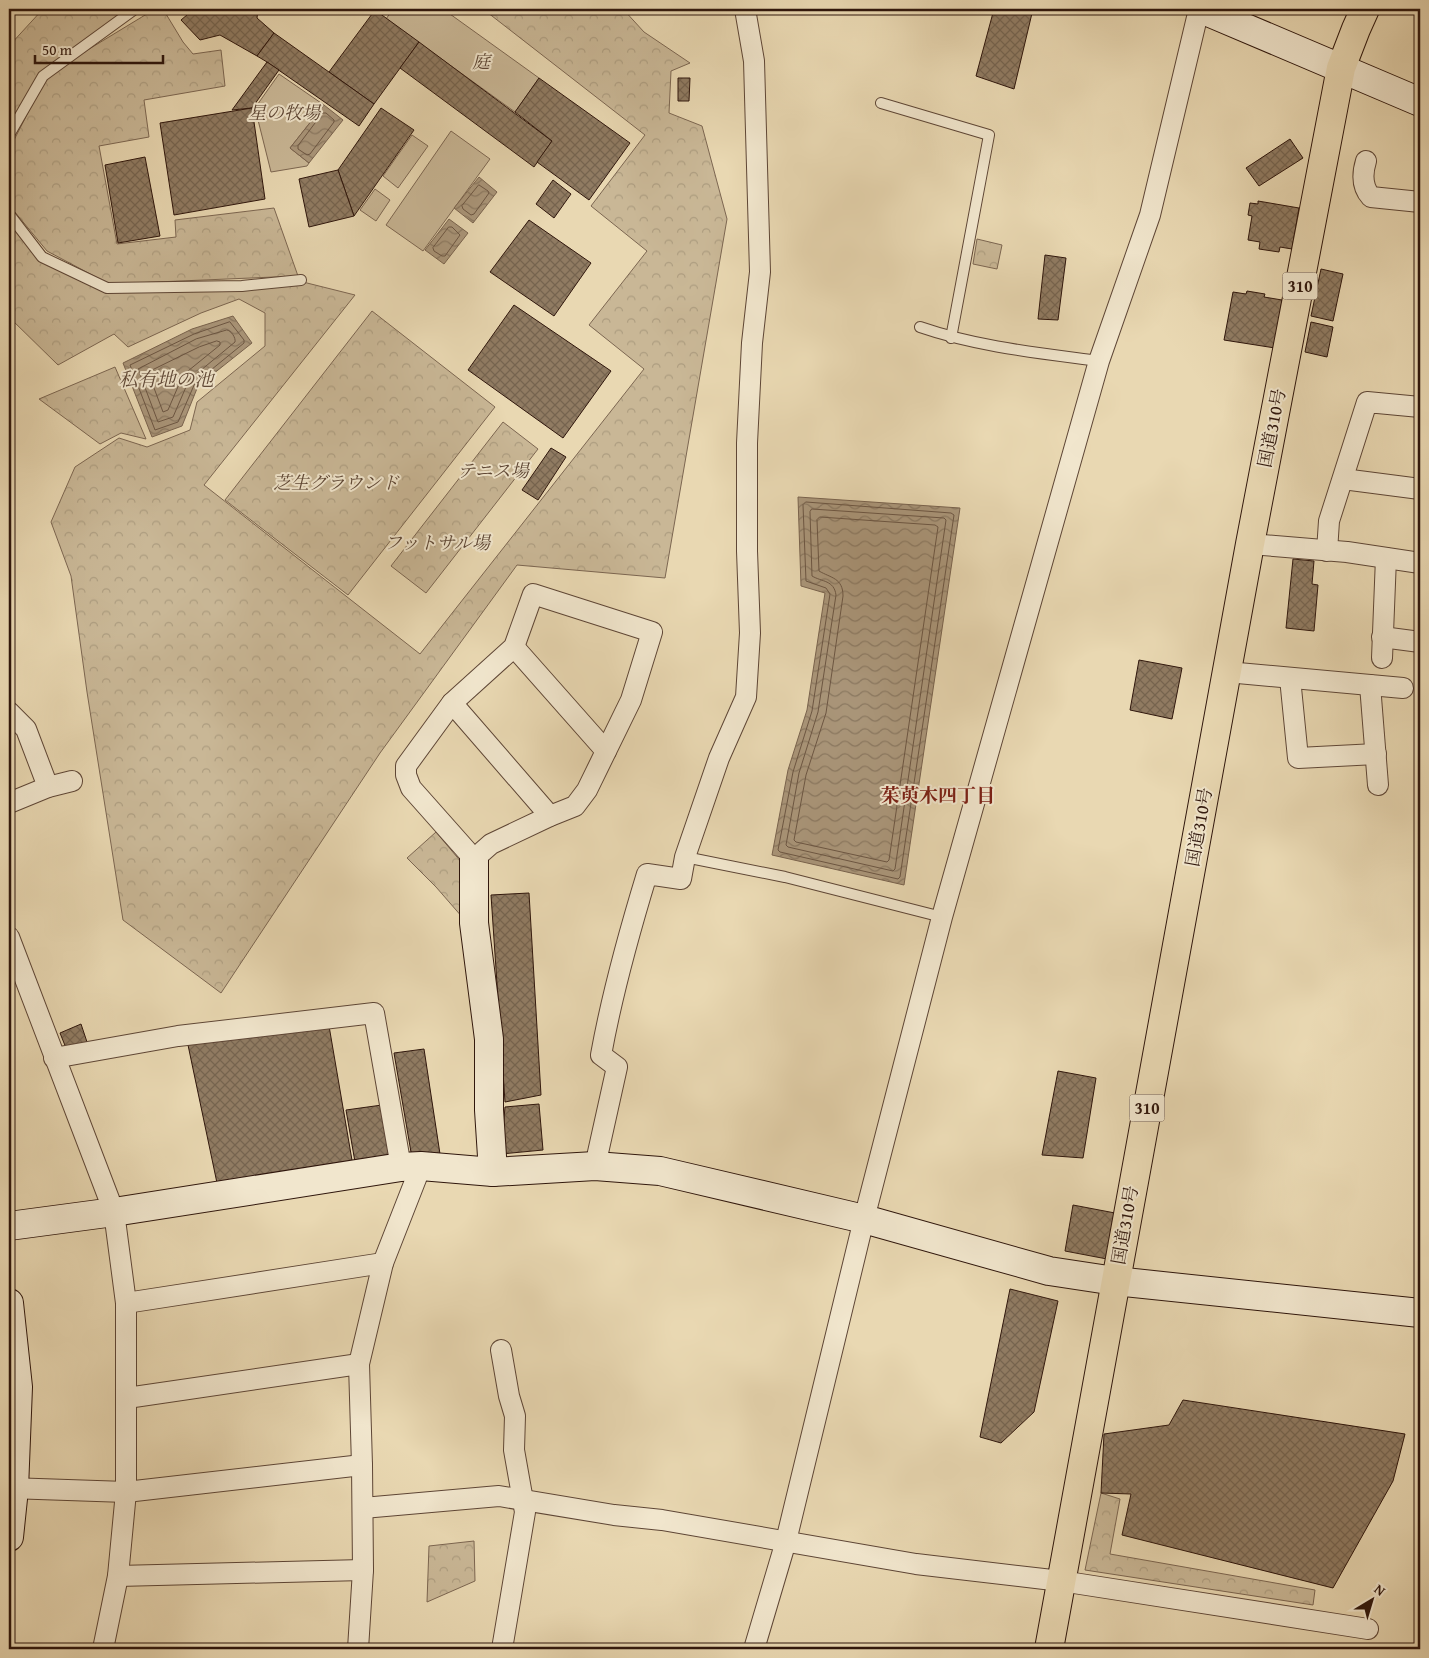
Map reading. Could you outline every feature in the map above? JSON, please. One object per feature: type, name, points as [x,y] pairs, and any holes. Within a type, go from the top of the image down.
[{"type":"highway","name":"国道310号","points":[[1049,1649],[1250,544],[1341,68],[1365,9]]},
{"type":"street","points":[[595,1166],[617,1067],[600,1055],[607,1019],[647,874],[681,879],[685,857],[718,758],[746,697],[750,633],[747,551],[747,443],[752,343],[760,272],[754,61],[745,9]]},
{"type":"street","points":[[754,1649],[786,1541],[864,1219],[942,917],[1099,361],[1150,215],[1200,9],[1420,102]]},
{"type":"street","points":[[1366,161],[1363,171],[1365,190],[1371,197],[1420,202]]},
{"type":"street","points":[[1327,550],[1329,521],[1343,479],[1358,401],[1420,406]]},
{"type":"street","points":[[1343,479],[1420,489]]},
{"type":"street","points":[[1250,544],[1347,552],[1420,563]]},
{"type":"street","points":[[1382,658],[1386,558]]},
{"type":"street","points":[[474,859],[490,844],[575,806],[588,790],[631,700],[652,632],[533,594],[514,647],[452,703],[406,766],[410,788],[474,859],[474,923],[489,1039],[489,1110],[493,1172]]},
{"type":"street","points":[[1382,637],[1420,642]]},
{"type":"street","points":[[514,647],[606,751]]},
{"type":"street","points":[[1227,672],[1403,688]]},
{"type":"street","points":[[1290,678],[1298,758],[1376,754]]},
{"type":"street","points":[[1370,685],[1378,784]]},
{"type":"street","points":[[452,703],[550,816]]},
{"type":"street","points":[[9,712],[26,729],[48,787]]},
{"type":"street","points":[[9,803],[48,787],[72,781]]},
{"type":"street","points":[[9,937],[114,1212],[126,1304],[126,1492],[118,1576],[103,1649]]},
{"type":"street","points":[[54,1058],[178,1036],[374,1013],[411,1166],[383,1263],[359,1364],[364,1570],[358,1649]]},
{"type":"street","points":[[9,1226],[114,1212],[411,1166],[493,1172],[595,1166],[660,1171],[864,1219],[1050,1271],[1115,1281],[1420,1313]]},
{"type":"street","points":[[126,1304],[383,1263]]},
{"type":"street","points":[[9,1303],[18,1388],[9,1537]]},
{"type":"street","points":[[501,1350],[509,1396],[515,1416],[514,1450],[525,1512],[502,1649]]},
{"type":"street","points":[[127,1398],[359,1364]]},
{"type":"street","points":[[12,1488],[126,1492],[362,1465]]},
{"type":"street","points":[[363,1508],[500,1496],[614,1515],[662,1520],[916,1564],[1061,1581],[1368,1629]]},
{"type":"street","points":[[118,1576],[364,1570]]},
{"type":"lane","points":[[9,135],[43,76],[135,9]]},
{"type":"lane","points":[[881,104],[989,135],[952,338]]},
{"type":"lane","points":[[9,214],[42,257],[107,288],[242,286],[301,280]]},
{"type":"lane","points":[[920,327],[952,338],[1011,349],[1099,361]]},
{"type":"lane","points":[[685,857],[785,877],[942,917]]},
{"type":"green space","points":[[43,9],[135,9],[43,76],[9,134],[9,46]]},
{"type":"green space","points":[[155,9],[163,9],[183,42],[193,54],[221,50],[225,86],[144,100],[149,137],[99,146],[117,244],[176,237],[175,220],[274,208],[298,276],[109,284],[47,251],[14,211],[13,142],[45,79],[71,60]]},
{"type":"green space","name":"庭","points":[[393,9],[443,9],[539,78],[515,112],[386,19]]},
{"type":"green space","points":[[483,9],[623,9],[644,32],[690,63],[671,71],[669,113],[702,126],[727,219],[665,578],[517,565],[380,753],[221,993],[123,920],[87,692],[71,576],[51,522],[75,467],[119,438],[147,447],[190,430],[197,402],[265,346],[265,313],[239,299],[201,313],[128,347],[114,334],[58,365],[9,317],[9,214],[42,257],[107,288],[299,281],[355,295],[204,485],[420,654],[644,369],[589,325],[647,251],[591,206],[645,135]]},
{"type":"green space","name":"星の牧場","points":[[279,74],[324,105],[290,148],[309,163],[307,166],[271,172],[255,108]]},
{"type":"green space","points":[[451,131],[490,159],[423,251],[386,225]]},
{"type":"green space","points":[[412,135],[428,146],[398,188],[383,176]]},
{"type":"green space","points":[[375,189],[390,200],[376,221],[360,210]]},
{"type":"green space","points":[[977,239],[1002,245],[997,269],[973,264]]},
{"type":"green space","name":"芝生グラウンド","points":[[372,311],[495,407],[348,595],[225,500]]},
{"type":"green space","points":[[115,367],[146,439],[121,433],[100,444],[39,399]]},
{"type":"green space","points":[[503,422],[538,449],[426,593],[391,566]]},
{"type":"green space","points":[[436,832],[467,869],[463,918],[407,858]]},
{"type":"green space","points":[[1101,1493],[1120,1499],[1110,1554],[1315,1590],[1313,1605],[1085,1570]]},
{"type":"green space","points":[[474,1541],[475,1581],[427,1602],[429,1546]]},
{"type":"water","points":[[324,105],[343,120],[309,163],[290,148]]},
{"type":"water","points":[[479,177],[497,192],[473,223],[454,208]]},
{"type":"water","points":[[449,219],[468,233],[444,264],[425,250]]},
{"type":"water","name":"私有地の池","points":[[233,316],[252,343],[198,386],[182,426],[152,437],[123,363],[192,329]]},
{"type":"water","points":[[798,497],[960,508],[904,885],[772,855],[788,770],[807,710],[825,593],[801,586]]},
{"type":"building","points":[[194,9],[258,9],[257,18],[274,33],[257,56],[220,35],[200,40],[181,20]]},
{"type":"building","points":[[994,9],[1033,9],[1014,89],[976,76]]},
{"type":"building","points":[[375,10],[419,42],[374,104],[329,72]]},
{"type":"building","points":[[274,33],[374,104],[359,126],[257,56]]},
{"type":"building","points":[[419,42],[552,141],[534,167],[400,68]]},
{"type":"building","points":[[267,62],[279,70],[252,108],[232,110]]},
{"type":"building","points":[[539,78],[630,143],[589,200],[537,162],[552,141],[515,112]]},
{"type":"building","points":[[678,78],[690,78],[689,101],[678,101]]},
{"type":"building","points":[[252,108],[265,199],[174,215],[160,123]]},
{"type":"building","points":[[381,108],[414,130],[354,216],[338,170]]},
{"type":"building","points":[[1290,139],[1303,158],[1259,186],[1246,168]]},
{"type":"building","points":[[145,157],[160,236],[118,243],[105,165]]},
{"type":"building","points":[[338,170],[354,216],[309,227],[299,179]]},
{"type":"building","points":[[553,180],[571,194],[554,218],[536,204]]},
{"type":"building","points":[[1258,201],[1299,208],[1292,249],[1280,247],[1279,252],[1259,249],[1260,242],[1248,240],[1252,216],[1248,215],[1250,203],[1258,204]]},
{"type":"building","points":[[529,220],[591,263],[554,316],[490,272]]},
{"type":"building","points":[[1045,255],[1066,258],[1058,320],[1038,319]]},
{"type":"building","points":[[1321,269],[1343,274],[1333,321],[1311,316]]},
{"type":"building","points":[[1247,291],[1265,294],[1264,297],[1282,300],[1275,348],[1224,340],[1233,292],[1246,294]]},
{"type":"building","points":[[514,305],[611,371],[563,438],[468,370]]},
{"type":"building","points":[[1311,322],[1333,327],[1327,357],[1305,352]]},
{"type":"building","points":[[551,448],[566,457],[538,500],[522,490]]},
{"type":"building","points":[[1293,559],[1314,561],[1312,584],[1318,585],[1314,631],[1286,628]]},
{"type":"building","points":[[1139,660],[1182,668],[1172,719],[1130,710]]},
{"type":"building","points":[[529,893],[541,1095],[505,1102],[491,895]]},
{"type":"building","points":[[328,1020],[353,1166],[217,1183],[188,1045]]},
{"type":"building","points":[[81,1024],[88,1045],[68,1053],[60,1033]]},
{"type":"building","points":[[424,1049],[440,1154],[412,1158],[394,1053]]},
{"type":"building","points":[[1058,1071],[1096,1078],[1083,1158],[1042,1155]]},
{"type":"building","points":[[539,1104],[543,1150],[501,1154],[505,1107]]},
{"type":"building","points":[[382,1105],[392,1159],[355,1162],[346,1110]]},
{"type":"building","points":[[1073,1205],[1115,1213],[1107,1259],[1065,1251]]},
{"type":"building","points":[[1010,1289],[1058,1301],[1034,1412],[1001,1443],[980,1437]]},
{"type":"building","points":[[1183,1400],[1405,1434],[1393,1481],[1333,1588],[1122,1535],[1131,1494],[1101,1493],[1104,1434],[1169,1425]]},
{"type":"district","name":"茱萸木四丁目","points":[[938,795]]},
{"type":"park label","name":"テニス場","points":[[493,471]]},
{"type":"park label","name":"フットサル場","points":[[437,543]]}]
